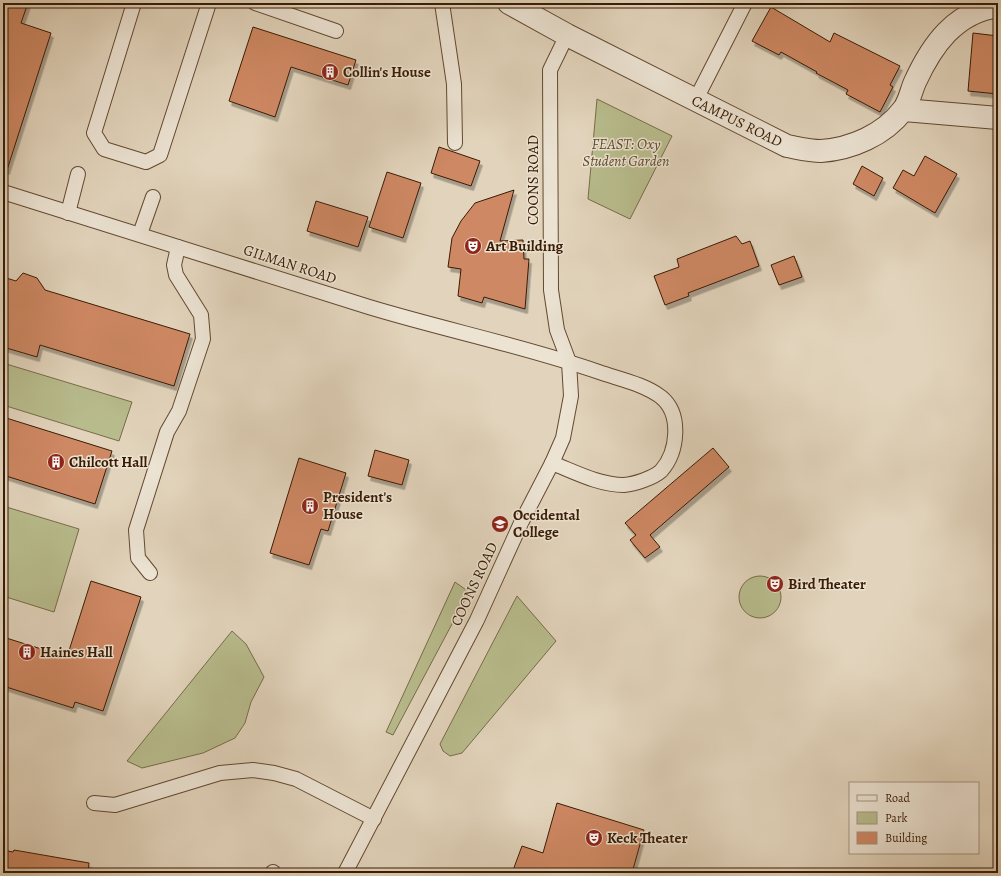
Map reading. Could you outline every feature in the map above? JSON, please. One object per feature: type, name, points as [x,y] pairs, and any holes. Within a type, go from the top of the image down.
[{"type":"street","name":"CAMPUS ROAD","points":[[509,3],[567,35],[695,101],[788,146],[819,151],[842,148],[869,139],[904,110]]},
{"type":"street","points":[[998,6],[987,8],[962,18],[944,33],[927,57],[904,110],[998,118]]},
{"type":"lane","points":[[134,3],[94,133],[104,149],[146,162],[160,155],[209,3]]},
{"type":"lane","points":[[255,3],[336,31]]},
{"type":"lane","points":[[442,3],[454,84],[455,143]]},
{"type":"lane","points":[[695,101],[745,3]]},
{"type":"lane","name":"COONS ROAD","points":[[346,873],[473,626],[563,438],[571,396],[569,362],[557,330],[551,282],[550,70],[567,35]]},
{"type":"lane","points":[[68,212],[78,174]]},
{"type":"lane","name":"GILMAN ROAD","points":[[3,192],[424,324],[569,362],[636,385],[661,397],[673,411],[676,432],[672,450],[660,471],[645,480],[625,485],[603,483],[552,463]]},
{"type":"lane","points":[[140,234],[153,197]]},
{"type":"lane","points":[[150,573],[138,558],[136,530],[167,432],[178,411],[203,339],[201,314],[176,275],[174,265],[178,247]]},
{"type":"lane","points":[[94,803],[115,805],[220,773],[252,770],[274,773],[296,779],[374,819]]},
{"type":"green space","name":"FEAST: Oxy Student Garden","points":[[597,99],[672,136],[630,219],[588,199]]},
{"type":"green space","points":[[3,363],[132,402],[119,441],[3,405]]},
{"type":"green space","points":[[3,506],[79,529],[54,612],[3,596]]},
{"type":"green space","points":[[756,576],[764,576],[772,579],[778,585],[781,597],[778,609],[772,615],[764,618],[756,618],[748,615],[742,609],[739,601],[739,593],[742,585],[748,579]]},
{"type":"green space","points":[[455,582],[469,592],[393,735],[386,732]]},
{"type":"green space","points":[[517,596],[556,641],[462,753],[450,756],[443,751],[440,744]]},
{"type":"green space","points":[[232,631],[246,644],[264,677],[251,702],[245,723],[235,738],[203,753],[142,768],[127,761]]},
{"type":"building","points":[[3,3],[28,3],[21,23],[51,33],[7,170],[3,169]]},
{"type":"building","points":[[771,7],[830,42],[834,33],[900,66],[890,85],[893,87],[880,112],[846,94],[848,90],[781,52],[779,55],[752,41]]},
{"type":"building","name":"Collin's House","points":[[253,27],[356,60],[348,85],[291,67],[275,117],[229,101]]},
{"type":"building","points":[[973,33],[998,36],[998,94],[968,91]]},
{"type":"building","points":[[439,147],[480,161],[471,186],[431,173]]},
{"type":"building","points":[[925,156],[957,174],[935,213],[893,188],[903,170],[914,176]]},
{"type":"building","points":[[862,166],[883,178],[874,196],[853,184]]},
{"type":"building","points":[[387,172],[421,183],[403,238],[369,227]]},
{"type":"building","name":"Art Building","points":[[514,190],[500,241],[523,240],[524,259],[529,259],[525,309],[484,297],[482,303],[458,296],[461,269],[448,267],[452,238],[461,221],[475,203]]},
{"type":"building","points":[[316,201],[368,217],[358,247],[307,231]]},
{"type":"building","points":[[736,236],[742,244],[750,241],[759,266],[688,293],[689,296],[665,305],[654,276],[679,267],[677,259]]},
{"type":"building","points":[[794,256],[802,277],[779,285],[771,265]]},
{"type":"building","points":[[23,273],[37,278],[45,290],[190,334],[174,386],[40,345],[37,357],[3,347],[3,277],[16,281]]},
{"type":"building","name":"Chilcott Hall","points":[[3,417],[112,451],[95,504],[3,475]]},
{"type":"building","points":[[713,448],[729,467],[650,535],[660,547],[645,558],[630,540],[636,535],[625,523]]},
{"type":"building","points":[[375,450],[409,460],[402,485],[368,476]]},
{"type":"building","name":"President's House","points":[[299,458],[346,473],[328,531],[321,529],[309,565],[270,553]]},
{"type":"building","name":"Haines Hall","points":[[91,581],[141,597],[103,711],[75,702],[73,708],[3,686],[3,637],[67,657]]},
{"type":"building","name":"Keck Theater","points":[[557,803],[644,830],[632,873],[512,873],[522,846],[543,853]]},
{"type":"building","points":[[3,850],[13,852],[14,850],[89,863],[88,873],[3,873]]},
{"type":"place","name":"Collin's House","points":[[330,72]]},
{"type":"place","name":"Art Building","points":[[473,246]]},
{"type":"place","name":"Chilcott Hall","points":[[56,462]]},
{"type":"place","name":"President's House","points":[[310,506]]},
{"type":"place","name":"Occidental College","points":[[500,524]]},
{"type":"place","name":"Bird Theater","points":[[775,584]]},
{"type":"place","name":"Haines Hall","points":[[27,652]]},
{"type":"place","name":"Keck Theater","points":[[594,838]]}]
